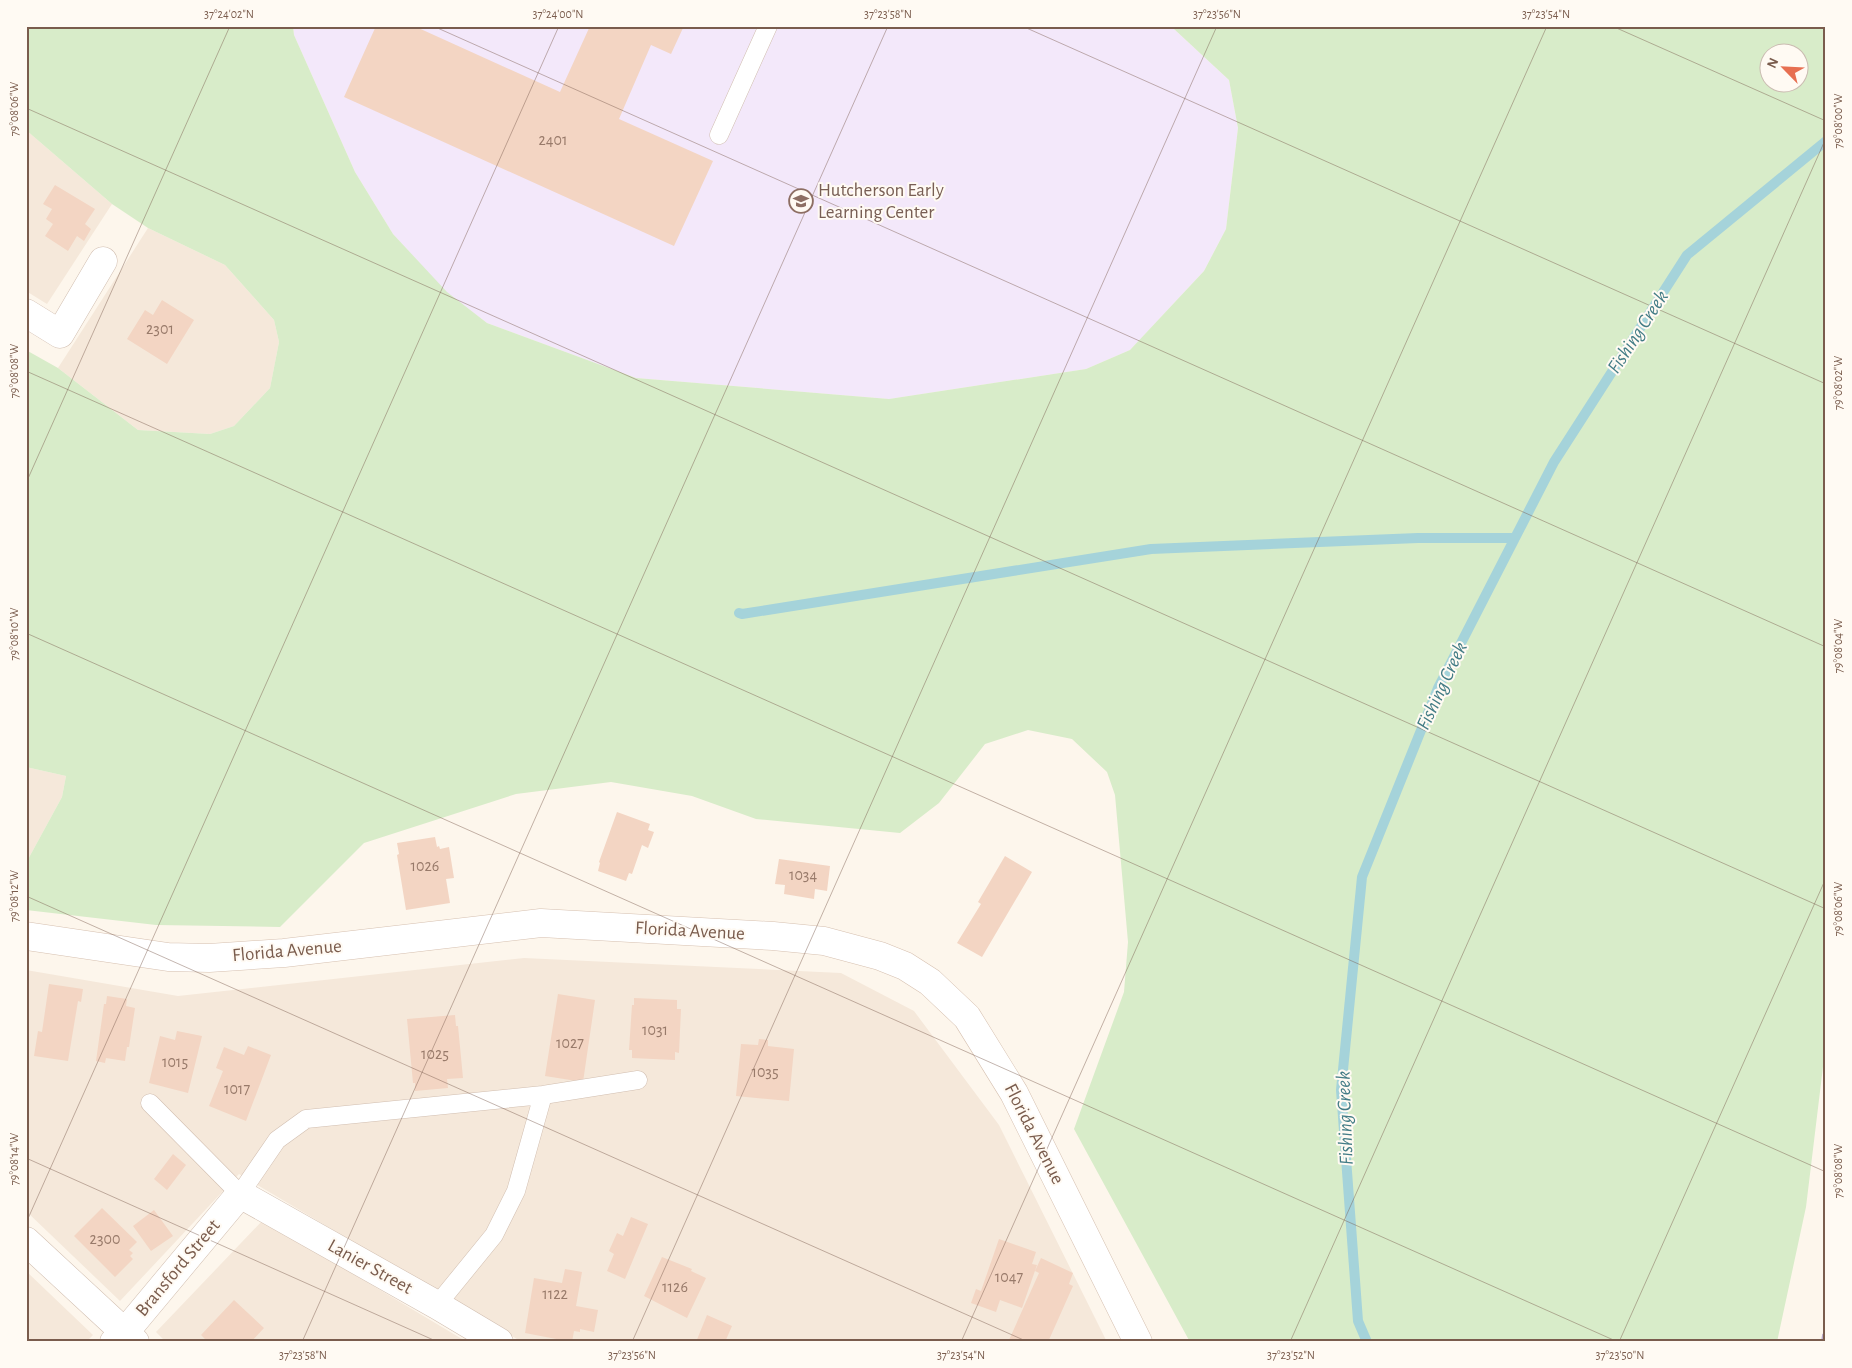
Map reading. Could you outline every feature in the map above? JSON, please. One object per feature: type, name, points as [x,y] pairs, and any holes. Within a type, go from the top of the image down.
[{"type":"main road","points":[[26,313],[60,334],[103,261]]},
{"type":"main road","name":"Florida Avenue","points":[[26,936],[168,957],[209,958],[284,953],[541,923],[773,936],[824,941],[880,956],[905,966],[930,982],[967,1017],[1014,1093],[1138,1342]]},
{"type":"main road","name":"Lanier Street","points":[[240,1194],[437,1305],[498,1342]]},
{"type":"main road","name":"Bransford Street","points":[[125,1338],[240,1194]]},
{"type":"main road","points":[[26,1241],[125,1338]]},
{"type":"lane","points":[[719,135],[768,26]]},
{"type":"lane","points":[[150,1103],[240,1194],[277,1140],[306,1119],[542,1095],[638,1080]]},
{"type":"lane","points":[[437,1305],[494,1235],[499,1226],[516,1191],[542,1095]]},
{"type":"shaded area","name":"Hutcherson Early Learning Center","points":[[293,26],[1168,26],[1174,29],[1229,80],[1238,128],[1226,229],[1204,271],[1130,350],[1086,369],[889,399],[636,378],[487,323],[446,292],[393,234],[355,172],[294,35]]},
{"type":"shaded area","points":[[26,130],[112,204],[47,304],[26,291]]},
{"type":"shaded area","points":[[148,228],[225,265],[274,320],[279,342],[270,388],[234,426],[210,434],[138,430],[58,368]]},
{"type":"shaded area","points":[[26,767],[66,776],[62,797],[26,863]]},
{"type":"shaded area","points":[[524,958],[841,973],[914,1011],[999,1125],[1107,1342],[522,1342],[239,1174],[120,1301],[26,1211],[26,970],[178,996]]},
{"type":"shaded area","points":[[263,1220],[467,1342],[166,1342],[156,1332]]},
{"type":"shaded area","points":[[26,1271],[93,1335],[86,1342],[26,1342]]},
{"type":"green space","points":[[26,26],[293,26],[294,35],[355,172],[393,234],[447,292],[487,323],[636,378],[889,399],[1086,369],[1130,350],[1204,271],[1226,229],[1238,128],[1229,80],[1174,29],[1168,26],[1826,26],[1826,1042],[1806,1207],[1777,1342],[1190,1342],[1074,1129],[1124,992],[1128,942],[1115,795],[1107,772],[1072,739],[1028,730],[985,744],[939,803],[900,833],[756,819],[692,796],[611,782],[516,794],[364,843],[280,927],[156,925],[26,910],[26,863],[62,797],[66,776],[26,767],[26,350],[58,368],[138,430],[210,434],[234,426],[270,388],[279,342],[274,320],[225,265],[148,228],[112,204],[26,130]]},
{"type":"building","points":[[376,26],[414,26],[560,92],[590,26],[678,26],[683,28],[671,54],[651,45],[619,119],[713,161],[674,246],[344,97]]},
{"type":"building","points":[[55,185],[95,209],[85,224],[91,229],[84,241],[77,236],[68,251],[45,236],[53,224],[46,219],[52,209],[43,204]]},
{"type":"building","points":[[162,300],[194,320],[167,364],[127,339],[145,310],[153,315]]},
{"type":"building","points":[[617,812],[650,824],[648,830],[654,832],[648,848],[642,845],[632,874],[629,873],[626,881],[598,871],[599,862]]},
{"type":"building","points":[[435,837],[437,847],[439,846],[440,849],[449,847],[454,878],[446,879],[450,903],[406,910],[397,855],[399,854],[397,843]]},
{"type":"building","points":[[1005,856],[1032,872],[982,957],[957,943],[981,904],[978,902]]},
{"type":"building","points":[[779,859],[830,866],[827,891],[815,889],[814,899],[784,894],[785,885],[775,884]]},
{"type":"building","points":[[49,984],[83,989],[81,1002],[78,1001],[68,1061],[34,1056],[38,1031],[42,1032]]},
{"type":"building","points":[[558,994],[595,1000],[583,1082],[545,1076]]},
{"type":"building","points":[[107,996],[127,999],[126,1006],[135,1008],[125,1061],[106,1058],[105,1063],[96,1061],[104,1004],[106,1004]]},
{"type":"building","points":[[634,998],[677,1000],[677,1009],[681,1009],[679,1053],[675,1052],[675,1060],[632,1058],[632,1050],[629,1050]]},
{"type":"building","points":[[455,1015],[456,1026],[458,1026],[463,1078],[447,1079],[448,1088],[415,1091],[407,1019]]},
{"type":"building","points":[[177,1031],[202,1036],[188,1093],[149,1083],[160,1036],[175,1040]]},
{"type":"building","points":[[759,1039],[768,1040],[768,1046],[794,1049],[789,1101],[736,1096],[741,1044],[758,1045]]},
{"type":"building","points":[[248,1046],[271,1055],[246,1121],[209,1106],[223,1071],[216,1068],[224,1047],[244,1055]]},
{"type":"building","points":[[173,1154],[186,1165],[167,1190],[154,1179]]},
{"type":"building","points":[[102,1208],[137,1242],[129,1250],[133,1253],[130,1256],[133,1259],[115,1277],[74,1236]]},
{"type":"building","points":[[154,1210],[173,1236],[151,1251],[133,1226]]},
{"type":"building","points":[[631,1217],[648,1224],[625,1279],[607,1271],[614,1254],[609,1251],[617,1233],[623,1236]]},
{"type":"building","points":[[999,1239],[1036,1252],[1032,1264],[1037,1265],[1022,1308],[1000,1300],[996,1312],[971,1303],[976,1289],[981,1291]]},
{"type":"building","points":[[662,1257],[692,1269],[691,1271],[706,1278],[687,1318],[644,1296]]},
{"type":"building","points":[[1041,1258],[1073,1273],[1069,1284],[1073,1286],[1048,1342],[1013,1342],[1009,1340],[1039,1273],[1035,1271]]},
{"type":"building","points":[[565,1269],[582,1272],[576,1306],[598,1310],[594,1332],[580,1329],[580,1332],[574,1331],[572,1342],[525,1333],[534,1278],[562,1283]]},
{"type":"building","points":[[234,1300],[264,1328],[251,1342],[204,1342],[206,1340],[201,1335]]},
{"type":"building","points":[[707,1315],[732,1326],[725,1342],[696,1342]]},
{"type":"waterway","name":"Fishing Creek","points":[[1367,1342],[1358,1321],[1341,1090],[1362,877],[1438,688],[1554,462],[1687,255],[1826,141]]},
{"type":"waterway","points":[[739,613],[1151,549],[1418,538],[1515,538]]},
{"type":"railway","points":[[1823,1342],[1826,1323]]},
{"type":"place","name":"Hutcherson Early Learning Center","points":[[801,201]]}]
